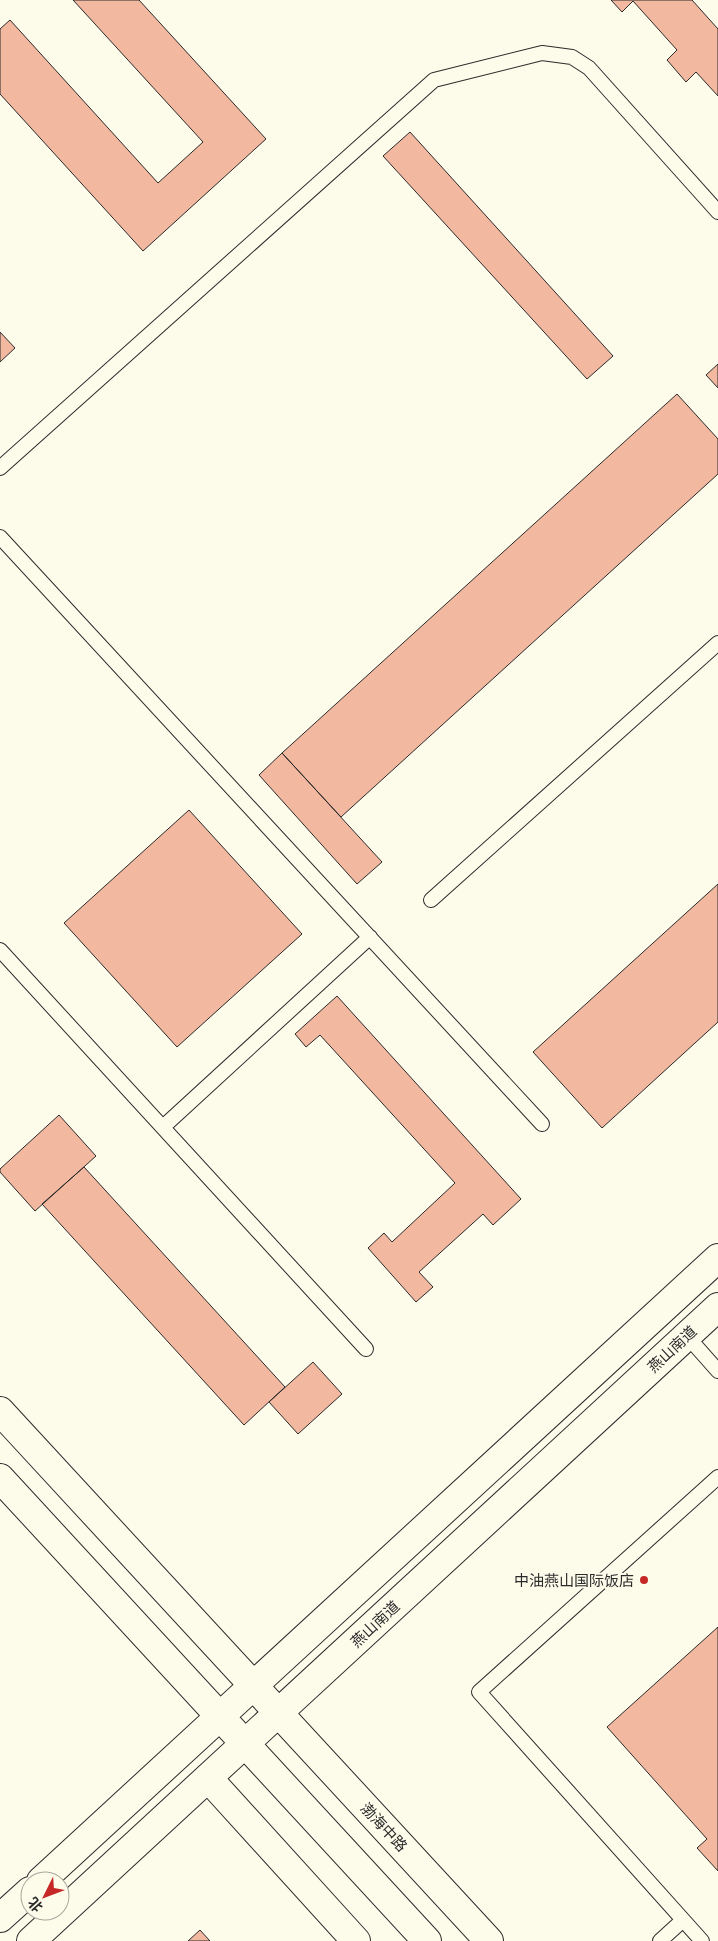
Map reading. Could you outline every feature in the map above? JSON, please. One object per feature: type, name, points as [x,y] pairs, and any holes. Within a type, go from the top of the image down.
[{"type":"main road","points":[[51,1871],[718,1258]]},
{"type":"main road","name":"燕山南道","points":[[31,1941],[718,1307]]},
{"type":"main road","name":"渤海中路","points":[[0,1411],[490,1941]]},
{"type":"main road","points":[[0,1478],[427,1941]]},
{"type":"main road","points":[[208,1778],[356,1941]]},
{"type":"main road","points":[[0,1918],[20,1900]]},
{"type":"lane","points":[[0,468],[434,80],[542,53],[572,57],[590,68],[718,212]]},
{"type":"lane","points":[[0,536],[542,1124]]},
{"type":"lane","points":[[431,900],[718,643]]},
{"type":"lane","points":[[163,1128],[370,937]]},
{"type":"lane","points":[[0,950],[366,1348]]},
{"type":"lane","points":[[687,1336],[718,1371]]},
{"type":"lane","points":[[702,1941],[479,1692],[718,1477]]},
{"type":"lane","points":[[660,1941],[683,1920]]},
{"type":"building","points":[[73,0],[139,0],[266,139],[143,251],[0,94],[0,29],[10,20],[158,183],[203,142]]},
{"type":"building","points":[[611,0],[692,0],[718,29],[718,96],[696,72],[686,82],[667,60],[677,50],[633,1],[622,12]]},
{"type":"building","points":[[410,132],[613,356],[587,379],[383,156]]},
{"type":"building","points":[[0,332],[15,348],[0,362]]},
{"type":"building","points":[[718,364],[718,388],[706,375]]},
{"type":"building","points":[[677,394],[718,439],[718,474],[341,817],[282,753]]},
{"type":"building","points":[[282,753],[382,862],[357,884],[259,775]]},
{"type":"building","points":[[189,810],[302,934],[177,1047],[64,923]]},
{"type":"building","points":[[718,884],[718,1022],[602,1128],[533,1052]]},
{"type":"building","points":[[337,996],[521,1199],[493,1225],[483,1214],[419,1272],[433,1287],[416,1302],[368,1248],[384,1233],[392,1242],[455,1183],[320,1035],[306,1047],[295,1034]]},
{"type":"building","points":[[59,1115],[96,1156],[35,1211],[0,1172],[0,1169]]},
{"type":"building","points":[[84,1167],[285,1387],[244,1425],[42,1204]]},
{"type":"building","points":[[313,1362],[342,1394],[298,1434],[269,1402]]},
{"type":"building","points":[[718,1627],[718,1871],[697,1848],[707,1839],[607,1727]]},
{"type":"building","points":[[200,1930],[210,1941],[188,1941]]},
{"type":"place","name":"中油燕山国际饭店","points":[[644,1580]]}]
